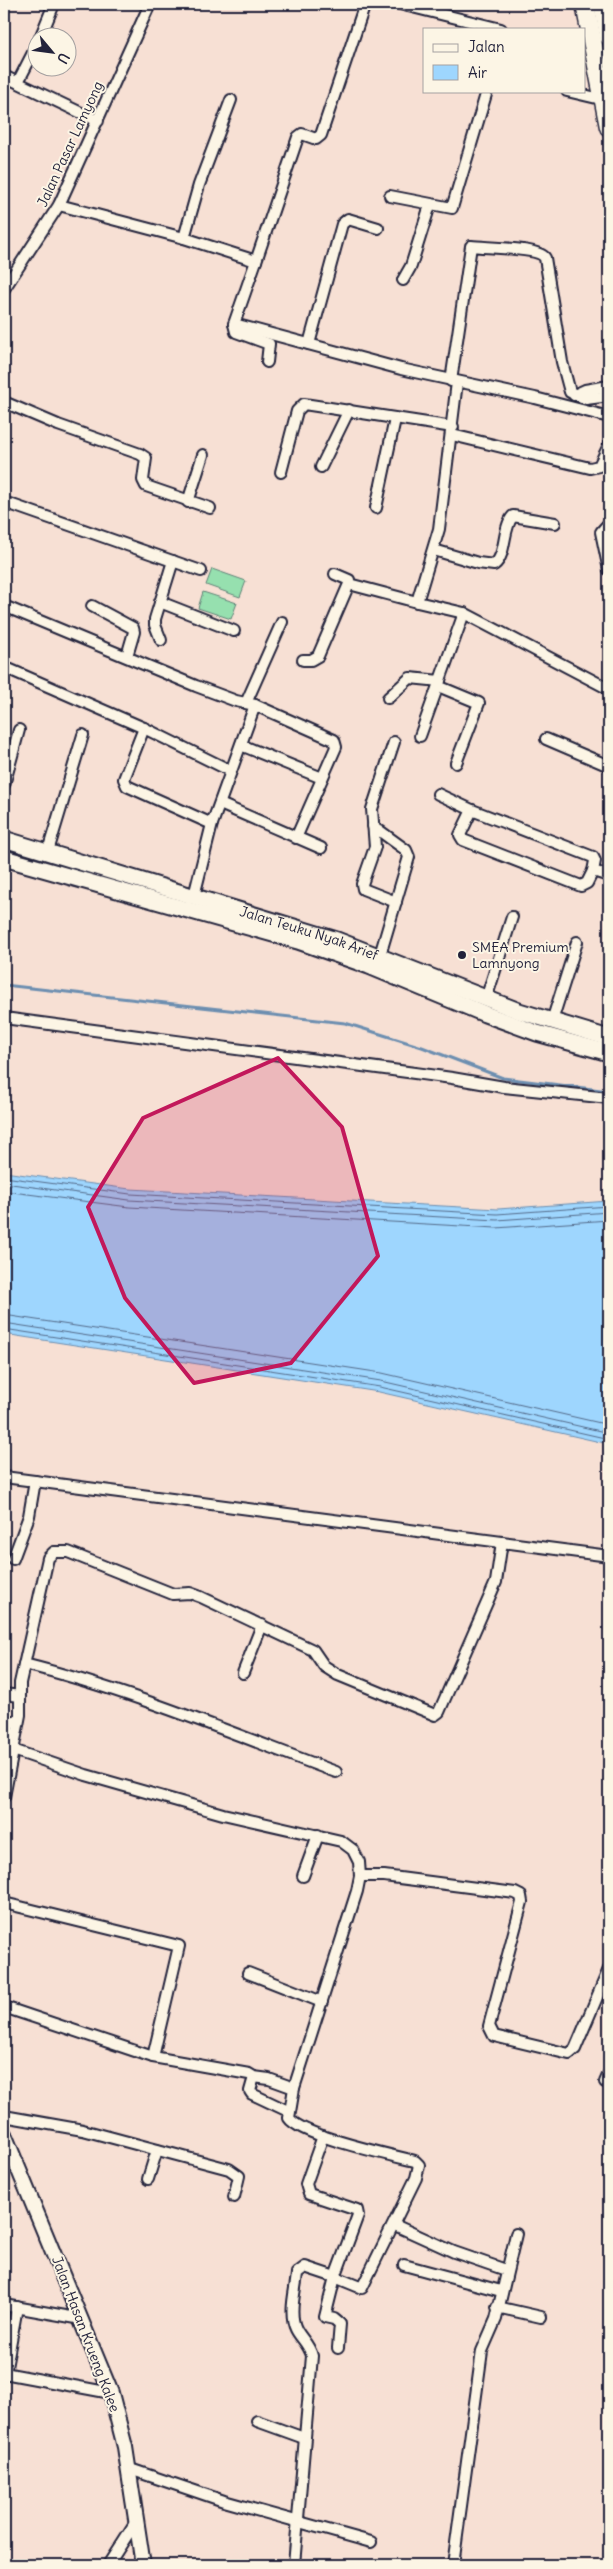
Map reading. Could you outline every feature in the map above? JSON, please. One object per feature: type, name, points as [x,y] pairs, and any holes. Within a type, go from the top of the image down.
[{"type":"highway","points":[[585,4],[590,56],[605,100],[609,127]]},
{"type":"highway","points":[[603,4],[609,36]]},
{"type":"main road","name":"Jalan Teuku Nyak Arief","points":[[4,839],[194,896],[300,935],[484,1014],[537,1033],[609,1054]]},
{"type":"main road","name":"Jalan Teuku Nyak Arief","points":[[4,858],[380,955],[486,999],[609,1038]]},
{"type":"street","points":[[44,28],[54,4]]},
{"type":"street","name":"Jalan Pasar Lamyong","points":[[4,289],[59,205],[150,4]]},
{"type":"street","points":[[267,362],[269,344],[236,332],[234,324],[298,137],[302,134],[316,139],[321,135],[365,4]]},
{"type":"street","points":[[400,4],[497,28]]},
{"type":"street","points":[[18,82],[28,62]]},
{"type":"street","points":[[4,76],[98,120]]},
{"type":"street","points":[[390,196],[430,206],[452,208],[455,204],[487,92]]},
{"type":"street","points":[[572,92],[605,100]]},
{"type":"street","points":[[184,238],[199,185],[231,100]]},
{"type":"street","points":[[59,205],[184,238],[256,260]]},
{"type":"street","points":[[403,280],[411,266],[430,206]]},
{"type":"street","points":[[309,344],[342,224],[348,219],[378,228]]},
{"type":"street","points":[[417,602],[434,550],[452,431],[454,381],[471,246],[538,252],[545,258],[562,362],[569,388],[574,395],[586,399],[609,396]]},
{"type":"street","points":[[234,324],[343,354],[609,417]]},
{"type":"street","points":[[574,395],[585,390],[609,386]]},
{"type":"street","points":[[4,402],[58,425],[143,455],[146,458],[143,480],[146,486],[210,508]]},
{"type":"street","points":[[281,472],[300,406],[304,404],[349,410],[452,431],[590,468],[600,466],[609,445]]},
{"type":"street","points":[[320,467],[349,410]]},
{"type":"street","points":[[376,508],[395,419]]},
{"type":"street","points":[[188,502],[202,455]]},
{"type":"street","points":[[4,502],[201,571]]},
{"type":"street","points":[[434,550],[478,563],[494,565],[499,559],[508,523],[513,516],[555,523]]},
{"type":"street","points":[[609,523],[601,532],[609,570]]},
{"type":"street","points":[[160,640],[154,623],[173,561]]},
{"type":"street","points":[[303,660],[310,660],[318,656],[349,584],[349,580],[335,574]]},
{"type":"street","points":[[349,584],[464,613],[609,689]]},
{"type":"street","points":[[160,602],[234,631]]},
{"type":"street","points":[[4,606],[196,686],[250,704],[334,740],[336,747],[296,838]]},
{"type":"street","points":[[92,606],[133,628],[134,632],[127,656]]},
{"type":"street","points":[[420,736],[464,613]]},
{"type":"street","points":[[194,896],[212,824],[241,746],[250,704],[282,622]]},
{"type":"street","points":[[4,667],[144,728],[231,771]]},
{"type":"street","points":[[388,698],[410,678],[439,684],[479,703],[456,763]]},
{"type":"street","points":[[144,728],[124,778],[127,786],[212,824]]},
{"type":"street","points":[[4,785],[19,730]]},
{"type":"street","points":[[48,851],[83,735]]},
{"type":"street","points":[[546,739],[609,766]]},
{"type":"street","points":[[394,742],[372,809],[375,847],[362,884],[363,890],[396,902]]},
{"type":"street","points":[[241,746],[322,778]]},
{"type":"street","points":[[438,794],[472,810],[594,857],[593,871],[587,883],[581,886],[463,840],[460,835],[472,810]]},
{"type":"street","points":[[220,804],[321,848]]},
{"type":"street","points":[[373,826],[409,853],[380,955]]},
{"type":"street","points":[[593,871],[609,876]]},
{"type":"street","points":[[486,999],[512,918]]},
{"type":"street","points":[[552,1021],[577,942]]},
{"type":"street","points":[[4,1018],[443,1076],[504,1088],[609,1098]]},
{"type":"street","points":[[4,1477],[609,1556]]},
{"type":"street","points":[[13,1559],[29,1516],[35,1481]]},
{"type":"street","points":[[4,1797],[6,1775],[21,1707],[20,1696],[24,1664],[48,1558],[54,1552],[60,1550],[173,1594],[190,1593],[201,1596],[313,1650],[324,1666],[338,1675],[437,1715],[499,1573],[502,1542]]},
{"type":"street","points":[[243,1673],[262,1625]]},
{"type":"street","points":[[24,1664],[56,1672],[192,1719],[336,1772]]},
{"type":"street","points":[[4,1694],[20,1696]]},
{"type":"street","points":[[4,1719],[18,1723]]},
{"type":"street","points":[[13,1750],[86,1775],[214,1811],[340,1841],[352,1850],[359,1862],[360,1876],[294,2088],[288,2111],[289,2118],[293,2124],[322,2136],[415,2161],[419,2165],[416,2178],[362,2288],[305,2267],[297,2274],[293,2313],[294,2324],[309,2347],[312,2356],[294,2565]]},
{"type":"street","points":[[304,1876],[318,1836]]},
{"type":"street","points":[[360,1876],[384,1876],[515,1893],[521,1896],[522,1902],[489,2026],[492,2034],[500,2038],[562,2054],[572,2052],[609,1969]]},
{"type":"street","points":[[4,1903],[179,1946],[154,2057]]},
{"type":"street","points":[[248,1973],[322,2002]]},
{"type":"street","points":[[4,2007],[154,2057],[186,2064],[230,2069],[254,2078],[269,2079],[294,2088]]},
{"type":"street","points":[[254,2078],[250,2091],[252,2094],[288,2111]]},
{"type":"street","points":[[4,2116],[58,2124],[237,2172],[239,2180],[234,2197]]},
{"type":"street","name":"Jalan Hasan Krueng Kalee","points":[[4,2134],[111,2393],[125,2447],[135,2523],[143,2565]]},
{"type":"street","points":[[322,2136],[306,2184],[306,2191],[309,2194],[349,2205],[357,2210],[358,2216],[335,2277],[325,2317],[334,2319],[340,2324],[338,2348]]},
{"type":"street","points":[[148,2179],[157,2150]]},
{"type":"street","points":[[399,2227],[454,2252],[506,2270]]},
{"type":"street","points":[[453,2565],[482,2351],[496,2319],[497,2307],[516,2234]]},
{"type":"street","points":[[404,2266],[501,2291]]},
{"type":"street","points":[[4,2306],[82,2319]]},
{"type":"street","points":[[17,2307],[4,2373],[111,2393]]},
{"type":"street","points":[[497,2307],[542,2317]]},
{"type":"street","points":[[257,2421],[304,2438]]},
{"type":"street","points":[[127,2468],[299,2523],[370,2542]]},
{"type":"street","points":[[108,2565],[135,2523]]},
{"type":"highlighted area","points":[[278,1058],[342,1127],[378,1256],[291,1363],[194,1383],[125,1298],[88,1207],[143,1118]]},
{"type":"green space","points":[[212,569],[246,581],[240,597],[206,585]]},
{"type":"green space","points":[[203,592],[237,603],[231,619],[198,608]]},
{"type":"water","points":[[4,1172],[130,1189],[498,1209],[609,1201],[609,1444],[379,1392],[4,1334]]},
{"type":"waterway","points":[[4,985],[345,1023],[422,1047],[503,1078],[609,1091]]},
{"type":"place","name":"SMEA Premium Lamnyong","points":[[462,955]]}]
